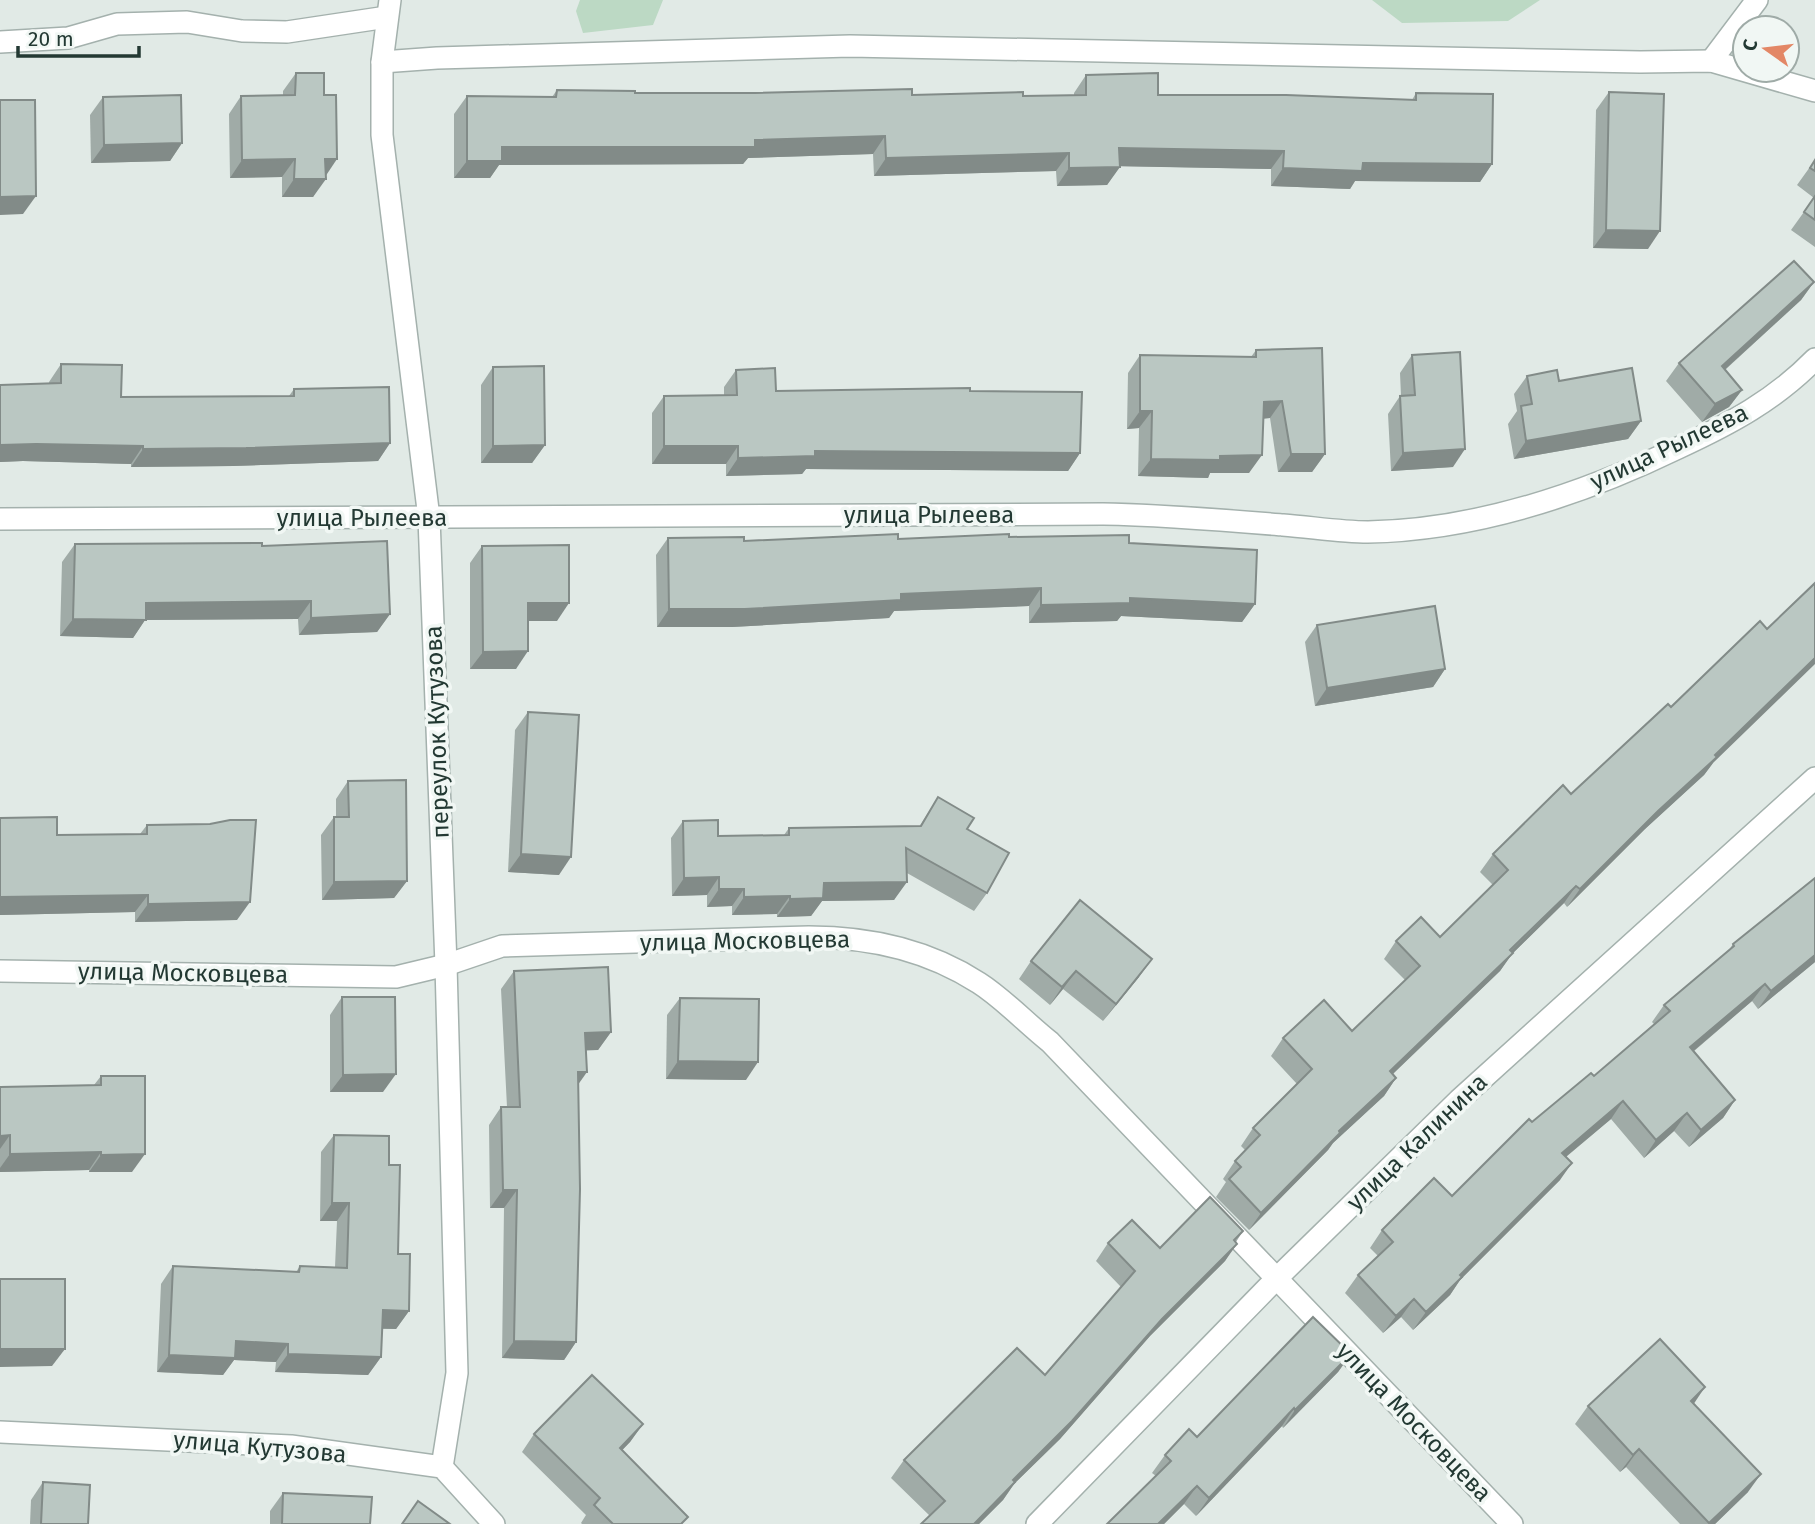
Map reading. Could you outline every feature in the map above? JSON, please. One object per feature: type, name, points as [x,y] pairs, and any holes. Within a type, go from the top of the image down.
[{"type":"street","points":[[1711,61],[1757,0]]},
{"type":"street","points":[[0,41],[68,38],[117,24],[187,22],[242,31],[287,32],[389,8]]},
{"type":"street","name":"переулок Кутузова","points":[[389,8],[382,62],[382,135],[429,519],[446,965],[457,1373],[442,1467]]},
{"type":"street","points":[[382,62],[437,58],[850,46],[1626,62],[1711,61],[1815,91]]},
{"type":"street","name":"улица Рылеева","points":[[0,519],[1103,514],[1164,515],[1366,532],[1419,529],[1521,509],[1621,475],[1735,421],[1792,383],[1815,359]]},
{"type":"street","name":"улица Калинина","points":[[1037,1524],[1276,1279],[1459,1100],[1815,778]]},
{"type":"street","name":"улица Московцева","points":[[0,971],[396,977],[446,965],[502,946],[809,937],[849,937],[888,945],[936,960],[980,984],[1049,1042],[1512,1524]]},
{"type":"street","name":"улица Кутузова","points":[[0,1432],[291,1446],[442,1467]]},
{"type":"street","points":[[442,1467],[494,1524]]},
{"type":"green space","points":[[580,0],[663,0],[653,25],[583,33],[576,11]]},
{"type":"green space","points":[[1372,0],[1540,0],[1508,21],[1402,23]]},
{"type":"building","points":[[296,73],[324,73],[324,95],[336,95],[337,159],[325,159],[326,179],[294,179],[295,159],[242,160],[241,96],[295,95]]},
{"type":"building","points":[[1158,73],[1158,95],[1286,95],[1416,100],[1416,93],[1493,94],[1492,164],[1363,163],[1362,171],[1283,168],[1284,151],[1119,148],[1120,167],[1069,168],[1069,153],[886,158],[885,136],[755,140],[755,147],[502,147],[502,161],[467,161],[467,96],[556,97],[557,90],[755,93],[912,89],[912,95],[1023,92],[1023,96],[1086,95],[1086,75]]},
{"type":"building","points":[[1609,92],[1664,94],[1660,231],[1606,230]]},
{"type":"building","points":[[181,95],[182,143],[104,145],[103,97]]},
{"type":"building","points":[[0,100],[35,100],[36,196],[0,197]]},
{"type":"building","points":[[1815,196],[1815,220],[1804,212]]},
{"type":"building","points":[[1794,261],[1814,282],[1722,366],[1742,390],[1715,404],[1679,363]]},
{"type":"building","points":[[1322,348],[1325,454],[1291,454],[1282,401],[1264,402],[1262,455],[1220,456],[1220,460],[1151,459],[1152,411],[1140,411],[1140,355],[1256,357],[1256,350]]},
{"type":"building","points":[[1460,352],[1465,449],[1403,453],[1400,396],[1415,395],[1412,355]]},
{"type":"building","points":[[61,364],[122,365],[121,397],[294,396],[294,389],[389,387],[390,443],[143,449],[143,446],[0,445],[0,385],[61,383]]},
{"type":"building","points":[[544,366],[545,445],[493,446],[493,367]]},
{"type":"building","points":[[775,368],[776,391],[970,388],[970,391],[1082,392],[1080,453],[815,451],[815,456],[738,458],[738,446],[664,446],[664,396],[737,395],[736,370]]},
{"type":"building","points":[[1632,368],[1641,421],[1526,441],[1521,406],[1532,404],[1527,376],[1557,370],[1559,381]]},
{"type":"building","points":[[898,534],[898,539],[1009,534],[1009,537],[1129,535],[1129,543],[1257,550],[1255,604],[1130,598],[1130,603],[1041,605],[1041,588],[901,594],[901,600],[745,609],[669,609],[668,538],[744,537],[744,541]]},
{"type":"building","points":[[387,541],[390,614],[311,618],[311,601],[146,603],[146,620],[73,619],[75,544],[262,543],[262,546]]},
{"type":"building","points":[[569,545],[569,603],[528,603],[528,651],[483,652],[482,546]]},
{"type":"building","points":[[1815,583],[1815,658],[1580,889],[1576,886],[1510,950],[1513,953],[1390,1071],[1396,1078],[1339,1131],[1340,1133],[1261,1213],[1229,1179],[1241,1167],[1235,1161],[1260,1135],[1253,1128],[1312,1069],[1283,1038],[1324,1000],[1352,1031],[1420,966],[1396,941],[1421,917],[1440,937],[1508,870],[1493,854],[1563,785],[1571,794],[1668,704],[1671,707],[1760,621],[1767,629]]},
{"type":"building","points":[[1435,606],[1445,669],[1327,688],[1317,625]]},
{"type":"building","points":[[528,712],[579,715],[571,857],[521,854]]},
{"type":"building","points":[[406,780],[407,881],[334,882],[334,817],[349,817],[348,781]]},
{"type":"building","points":[[938,797],[974,818],[967,829],[1009,853],[987,893],[906,848],[907,882],[824,883],[823,898],[744,897],[744,889],[719,889],[719,877],[684,878],[683,821],[718,820],[718,836],[789,835],[789,828],[921,826]]},
{"type":"building","points":[[57,817],[57,835],[147,834],[147,825],[256,820],[250,902],[148,904],[148,895],[0,897],[0,818]]},
{"type":"building","points":[[1815,878],[1815,955],[1771,991],[1765,984],[1690,1047],[1735,1100],[1701,1130],[1687,1113],[1656,1140],[1623,1101],[1562,1153],[1572,1163],[1426,1312],[1414,1299],[1396,1316],[1358,1275],[1393,1242],[1382,1230],[1434,1178],[1452,1196],[1529,1119],[1532,1122],[1591,1073],[1594,1076],[1670,1011],[1664,1005],[1734,946],[1733,944]]},
{"type":"building","points":[[1080,900],[1152,959],[1116,1004],[1076,971],[1062,987],[1031,961]]},
{"type":"building","points":[[608,967],[611,1032],[585,1033],[587,1072],[578,1072],[580,1189],[576,1342],[514,1341],[517,1190],[503,1190],[501,1107],[520,1107],[514,971]]},
{"type":"building","points":[[342,997],[395,997],[396,1074],[343,1075]]},
{"type":"building","points":[[680,998],[759,999],[758,1062],[678,1061]]},
{"type":"building","points":[[101,1076],[145,1076],[145,1154],[10,1154],[10,1135],[0,1136],[0,1087],[101,1085]]},
{"type":"building","points":[[334,1135],[389,1136],[389,1165],[400,1165],[398,1254],[410,1254],[409,1311],[383,1310],[381,1357],[288,1354],[288,1344],[236,1341],[235,1358],[169,1355],[173,1266],[299,1272],[300,1266],[347,1268],[349,1203],[332,1203]]},
{"type":"building","points":[[1210,1197],[1243,1231],[1234,1240],[1237,1244],[1162,1319],[1072,1421],[974,1524],[921,1524],[945,1501],[904,1460],[1017,1348],[1045,1375],[1135,1271],[1108,1243],[1132,1220],[1160,1248]]},
{"type":"building","points":[[0,1279],[65,1279],[65,1349],[0,1349]]},
{"type":"building","points":[[1313,1317],[1351,1354],[1295,1410],[1294,1408],[1209,1498],[1197,1486],[1158,1524],[1107,1524],[1171,1461],[1165,1455],[1189,1429],[1197,1437]]},
{"type":"building","points":[[1660,1339],[1705,1387],[1691,1401],[1761,1474],[1709,1523],[1639,1449],[1633,1455],[1588,1406]]},
{"type":"building","points":[[592,1375],[643,1424],[620,1448],[688,1517],[681,1524],[613,1524],[594,1505],[600,1498],[534,1434]]},
{"type":"building","points":[[43,1482],[90,1485],[88,1524],[41,1524]]},
{"type":"building","points":[[283,1493],[372,1497],[370,1524],[282,1524]]},
{"type":"building","points":[[418,1501],[450,1524],[402,1524]]}]
